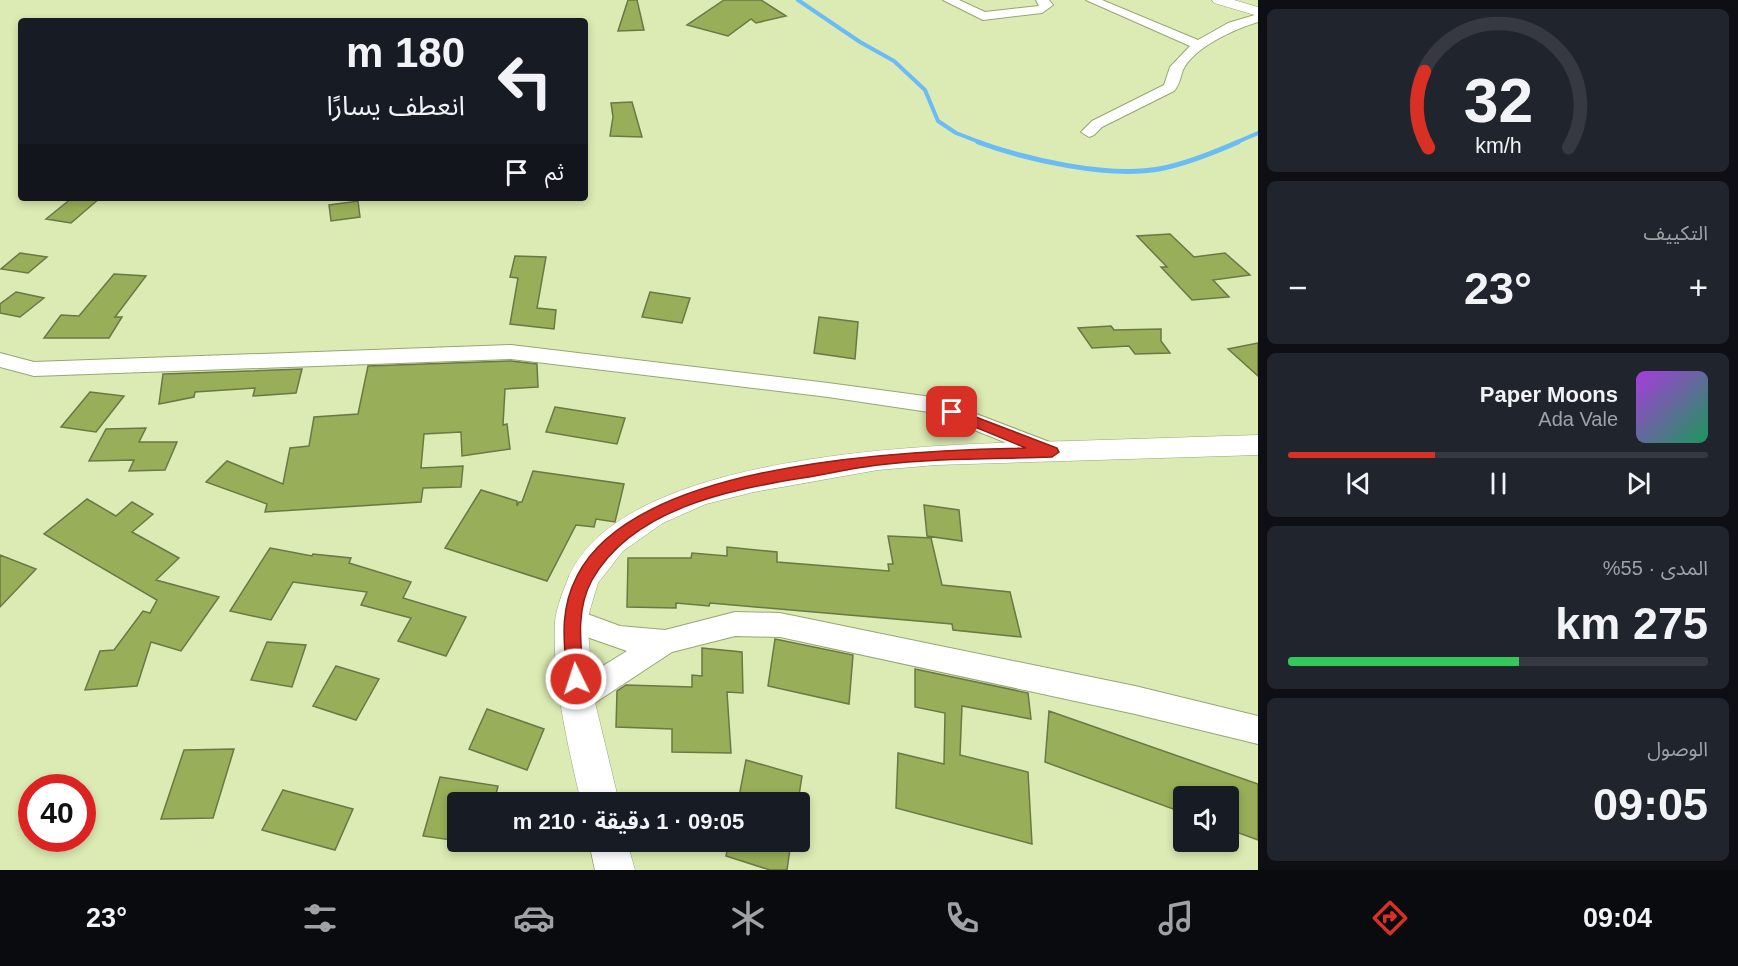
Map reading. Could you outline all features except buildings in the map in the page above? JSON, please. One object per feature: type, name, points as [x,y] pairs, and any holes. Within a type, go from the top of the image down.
[{"type":"street","points":[[950,0],[975,14],[989,17],[1042,9],[1047,5],[1042,0]]},
{"type":"street","points":[[1092,0],[1199,45]]},
{"type":"street","points":[[1219,0],[1258,12]]},
{"type":"street","points":[[1089,132],[1096,124],[1169,88],[1177,67],[1199,45],[1232,26],[1258,18]]},
{"type":"street","points":[[0,360],[34,369],[511,352],[828,390],[932,405],[1052,452]]},
{"type":"street","points":[[598,792],[577,698],[571,620],[584,578],[612,542],[653,515],[700,494],[754,481],[878,460],[936,455],[1258,445]]},
{"type":"street","points":[[571,620],[620,638],[665,642]]},
{"type":"street","points":[[577,698],[665,642],[735,624],[780,625],[1135,700],[1258,730]]},
{"type":"street","points":[[610,852],[615,870]]},
{"type":"waterway","points":[[798,0],[860,42],[894,61],[925,90],[938,121],[956,133],[982,143]]},
{"type":"waterway","points":[[1235,143],[1258,133]]},
{"type":"waterway","points":[[978,142],[1043,161],[1116,171],[1159,169],[1209,154],[1238,142]]},
{"type":"route","points":[[576,679],[571,620],[584,578],[612,542],[653,515],[700,494],[754,481],[878,460],[936,455],[1052,452],[952,412]]}]
